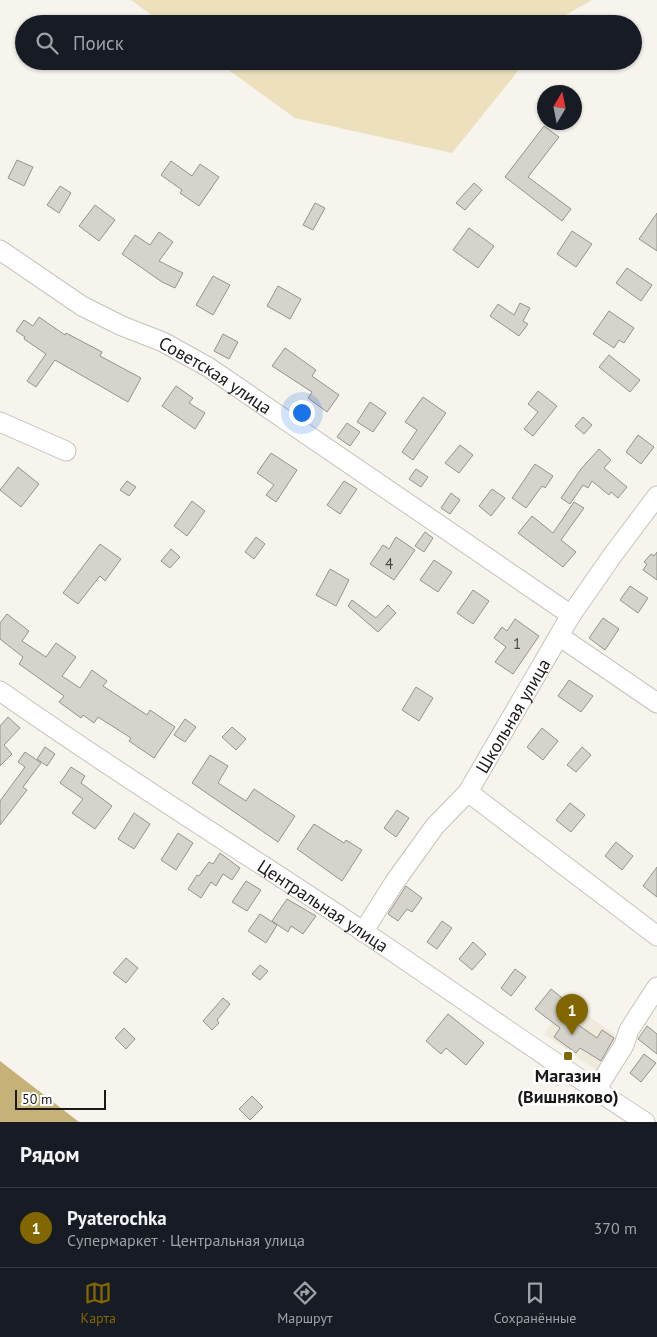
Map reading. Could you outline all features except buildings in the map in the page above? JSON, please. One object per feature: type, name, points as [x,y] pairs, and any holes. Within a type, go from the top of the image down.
[{"type":"street","name":"Советская улица","points":[[0,250],[82,306],[122,326],[163,342],[208,367],[572,615]]},
{"type":"street","points":[[0,422],[66,451]]},
{"type":"street","name":"Школьная улица","points":[[363,932],[394,883],[435,826],[468,792],[572,615],[612,556],[657,496]]},
{"type":"street","points":[[559,636],[657,703]]},
{"type":"street","name":"Центральная улица","points":[[0,691],[114,769],[363,932],[645,1122]]},
{"type":"street","points":[[468,792],[657,936]]},
{"type":"street","points":[[596,1090],[624,1045],[629,1030],[657,987]]},
{"type":"shaded area","points":[[131,0],[592,0],[566,15],[152,15]]},
{"type":"shaded area","points":[[228,70],[519,70],[452,153],[295,118]]},
{"type":"shaded area","points":[[568,1001],[623,1041],[600,1073],[544,1034]]},
{"type":"shaded area","points":[[0,1061],[79,1122],[0,1122]]},
{"type":"place","name":"Pyaterochka","points":[[572,1035]]},
{"type":"place","name":"Магазин (Вишняково)","points":[[568,1056]]}]
